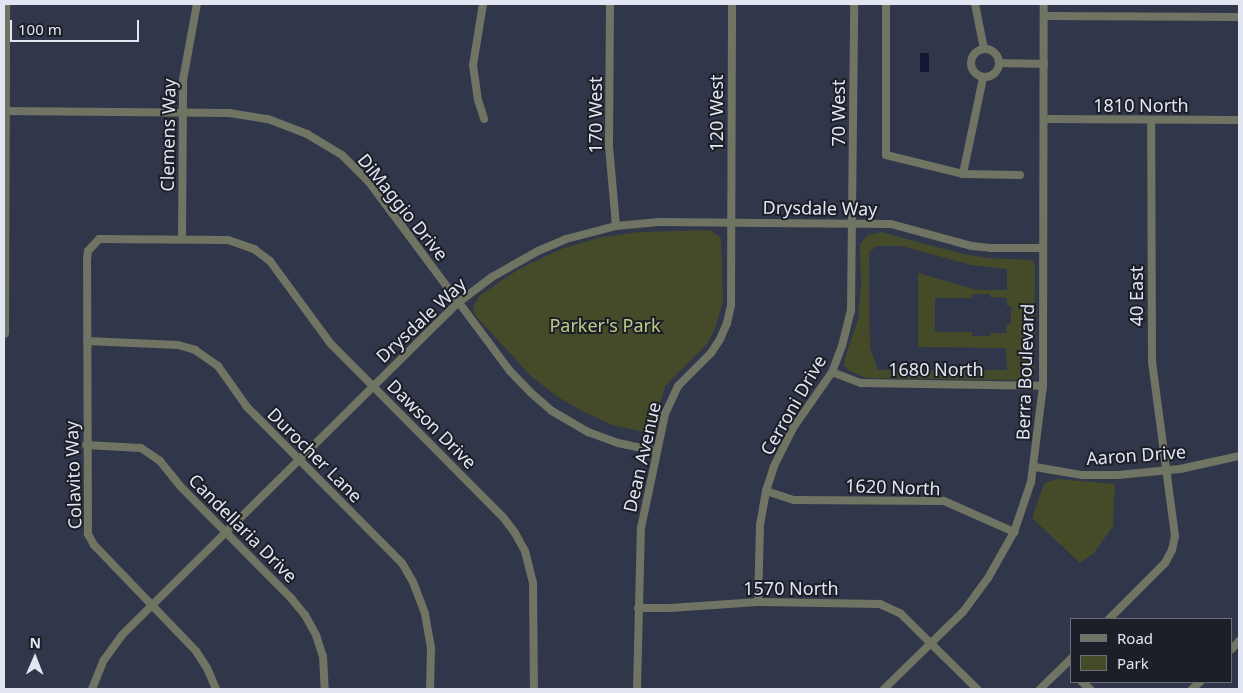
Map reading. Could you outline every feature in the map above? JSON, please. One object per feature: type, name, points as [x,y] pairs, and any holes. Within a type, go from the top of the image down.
[{"type":"street","points":[[4,333],[5,4]]},
{"type":"street","name":"Clemens Way","points":[[182,239],[183,80],[193,35],[197,4]]},
{"type":"street","points":[[483,4],[473,65],[478,100],[484,119]]},
{"type":"street","name":"170 West","points":[[610,4],[609,146],[616,226]]},
{"type":"street","name":"120 West","points":[[731,222],[732,4]]},
{"type":"street","name":"70 West","points":[[853,223],[854,4]]},
{"type":"street","points":[[886,4],[886,154],[963,174],[1020,175]]},
{"type":"street","points":[[975,4],[984,48]]},
{"type":"street","name":"Berra Boulevard","points":[[884,689],[963,612],[993,570],[1014,532],[1034,467],[1043,386],[1044,4]]},
{"type":"street","points":[[1044,16],[1239,16]]},
{"type":"street","points":[[984,48],[995,52],[1000,63],[995,74],[983,78],[973,72],[971,66],[973,54],[984,48]]},
{"type":"street","points":[[1000,63],[1044,64]]},
{"type":"street","points":[[963,174],[983,78]]},
{"type":"street","name":"DiMaggio Drive","points":[[4,111],[229,113],[268,119],[301,131],[332,148],[352,163],[369,182],[510,371],[530,392],[552,411],[576,426],[604,439],[656,451]]},
{"type":"street","name":"1810 North","points":[[1044,119],[1239,120]]},
{"type":"street","name":"40 East","points":[[1110,618],[1165,563],[1172,550],[1174,529],[1152,362],[1151,120]]},
{"type":"street","name":"Drysdale Way","points":[[92,689],[99,669],[110,651],[152,605],[458,302],[492,277],[538,251],[566,239],[616,226],[659,222],[891,224],[972,246],[1043,248]]},
{"type":"street","name":"Dean Avenue","points":[[637,689],[641,528],[656,451],[672,394],[716,346],[727,323],[731,305],[731,222]]},
{"type":"street","name":"Cerroni Drive","points":[[758,602],[759,532],[766,491],[774,466],[793,428],[832,372],[842,346],[851,311],[853,223]]},
{"type":"street","name":"Dawson Drive","points":[[93,244],[108,238],[228,240],[245,245],[262,254],[278,268],[331,344],[502,517],[520,542],[531,572],[534,594],[534,689]]},
{"type":"street","name":"Colavito Way","points":[[93,244],[88,251],[87,260],[86,445],[88,534],[94,545],[196,651],[207,668],[216,689]]},
{"type":"street","name":"Durocher Lane","points":[[87,341],[169,343],[186,347],[203,355],[224,373],[247,407],[402,563],[418,593],[428,626],[431,648],[430,689]]},
{"type":"street","name":"1680 North","points":[[832,372],[861,383],[1043,386]]},
{"type":"street","name":"Candellaria Drive","points":[[86,445],[130,446],[141,448],[151,453],[180,486],[291,598],[305,615],[316,635],[323,656],[325,689]]},
{"type":"street","name":"Aaron Drive","points":[[1034,467],[1082,475],[1118,476],[1167,471],[1239,456]]},
{"type":"street","name":"1620 North","points":[[766,491],[794,500],[944,501],[1014,532]]},
{"type":"street","name":"1570 North","points":[[638,608],[670,608],[758,602],[880,604],[901,614],[977,689]]},
{"type":"street","points":[[1040,689],[1070,660]]},
{"type":"street","points":[[1064,665],[1070,670]]},
{"type":"green space","name":"Parker's Park","points":[[710,230],[721,238],[723,301],[715,329],[707,344],[665,386],[652,434],[613,425],[582,411],[555,395],[531,376],[475,315],[473,308],[479,296],[519,269],[561,249],[602,237],[640,232]]},
{"type":"green space","points":[[881,232],[963,254],[987,258],[1032,260],[1035,265],[1034,373],[1030,378],[1025,380],[866,378],[848,370],[844,365],[845,358],[858,320],[861,284],[860,244],[868,235]],"holes":[[[877,246],[902,246],[971,265],[1007,269],[1007,290],[977,290],[918,273],[918,347],[1006,348],[1007,370],[878,370],[870,348],[869,252]],[[972,294],[990,294],[990,297],[1007,298],[1007,306],[1011,306],[1011,323],[1007,324],[1006,333],[991,333],[990,336],[972,336],[972,332],[935,332],[935,298],[972,298]]]},
{"type":"green space","points":[[1056,479],[1115,484],[1113,526],[1094,553],[1080,563],[1032,518],[1044,484]]},
{"type":"water","points":[[920,53],[929,53],[929,72],[920,72]]}]
